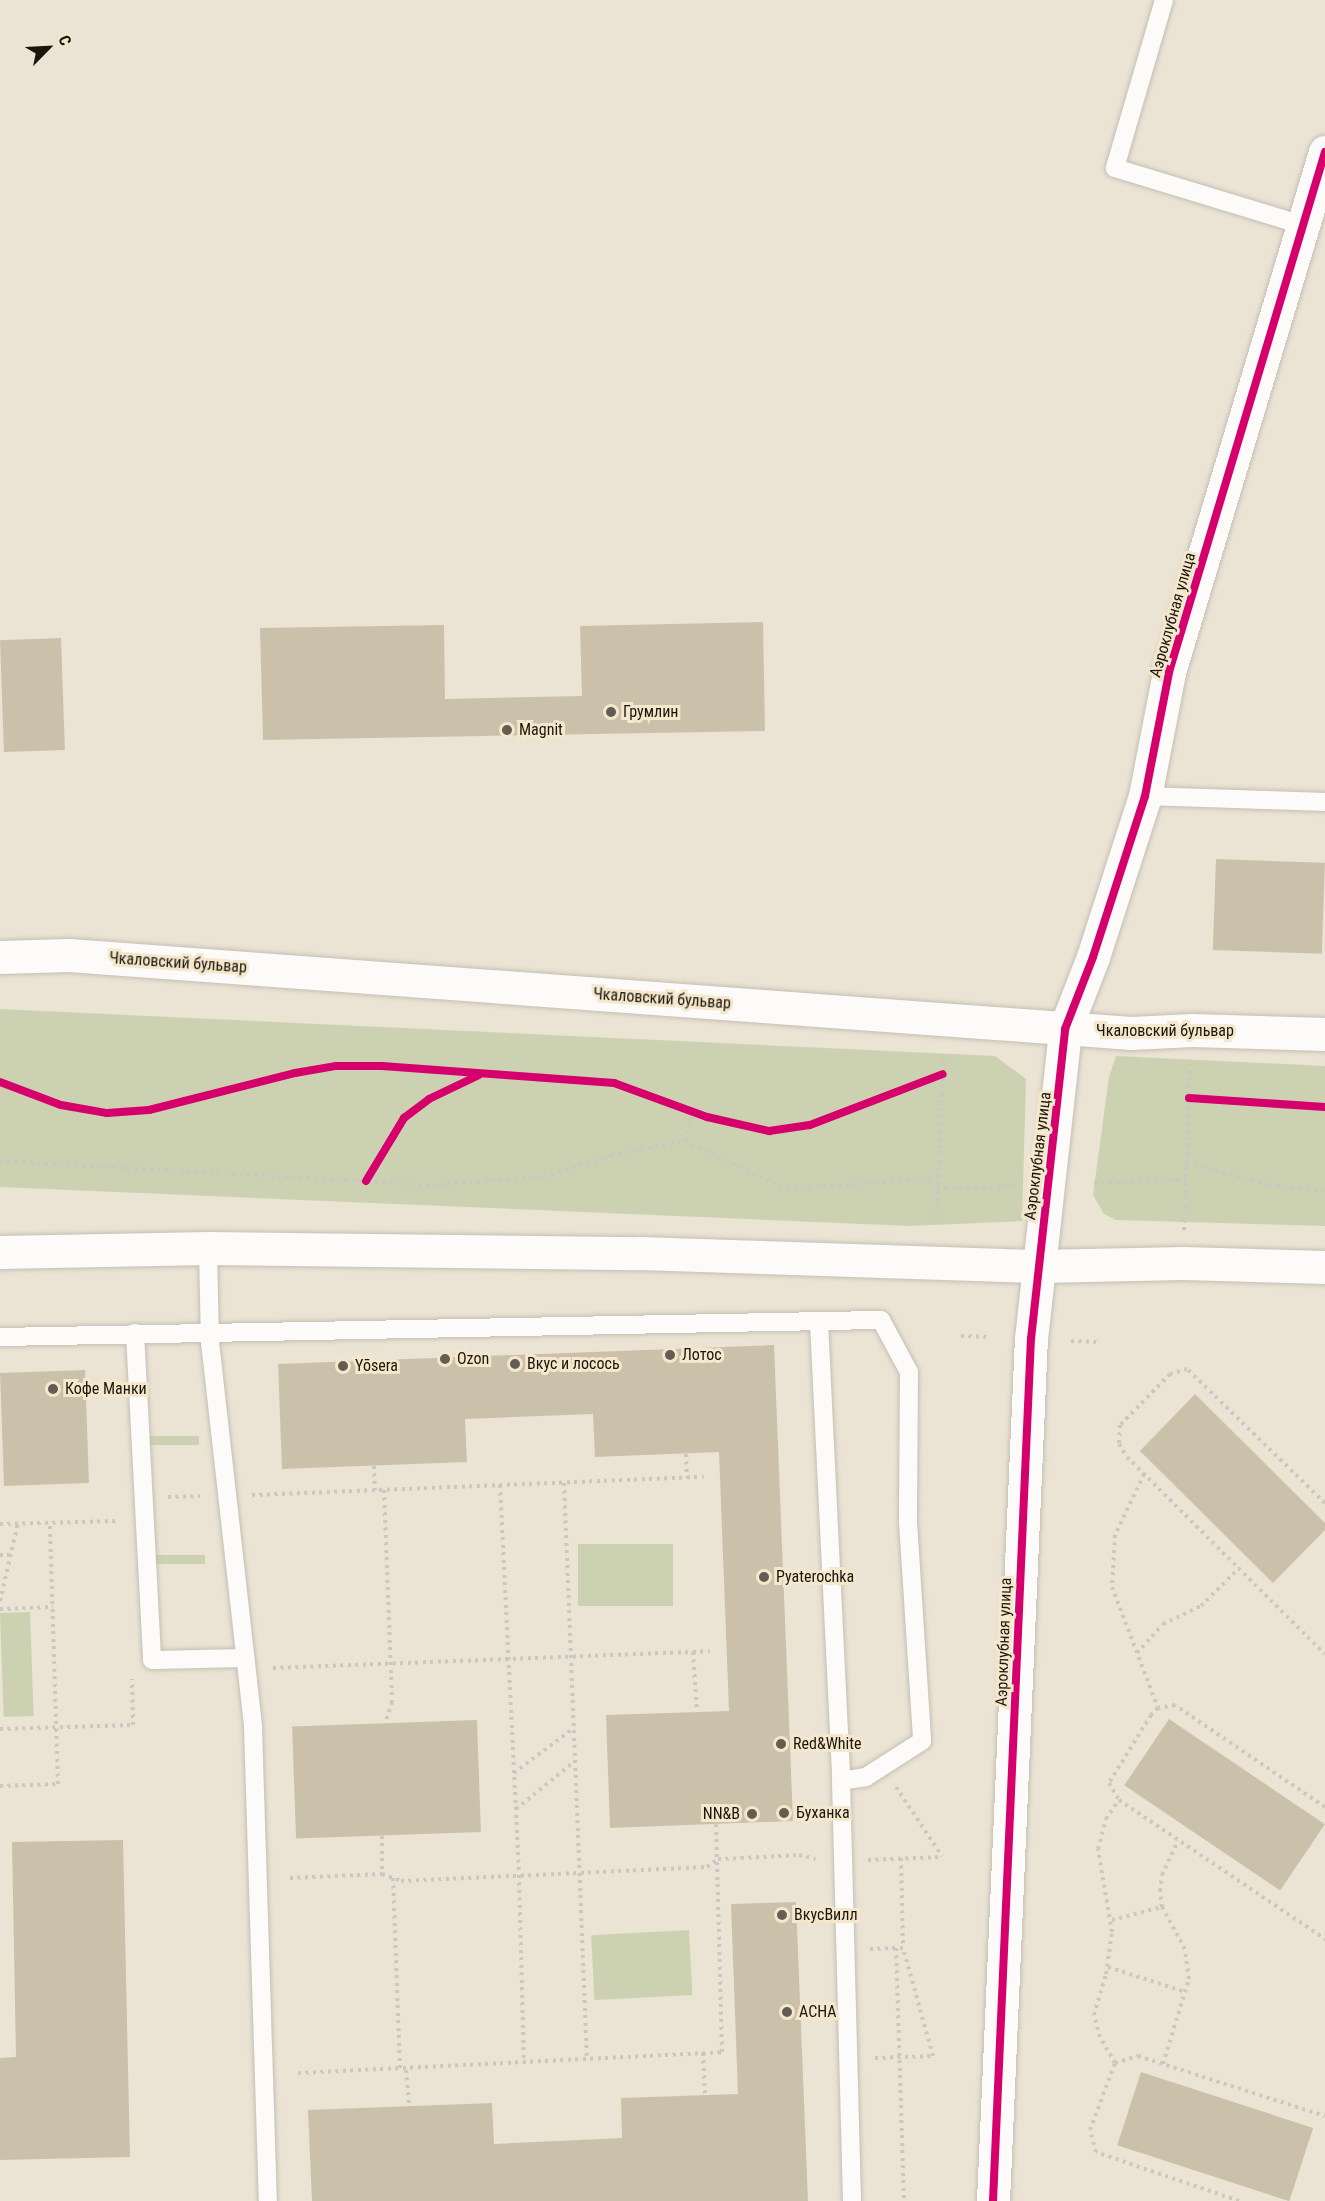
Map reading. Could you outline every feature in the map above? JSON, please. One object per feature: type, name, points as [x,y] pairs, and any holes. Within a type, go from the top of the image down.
[{"type":"street","name":"Аэроклубная улица","points":[[993,2201],[1030,1339],[1065,1029],[1144,796],[1169,672],[1325,152]]},
{"type":"street","name":"Чкаловский бульвар","points":[[0,957],[69,955],[1131,1033],[1191,1030],[1325,1034]]},
{"type":"street","points":[[0,1252],[208,1248],[640,1253],[1039,1266],[1183,1263],[1325,1267]]},
{"type":"lane","points":[[1164,0],[1115,168],[1303,225]]},
{"type":"lane","points":[[1144,796],[1325,802]]},
{"type":"lane","points":[[208,1248],[210,1334],[253,1728],[268,2201]]},
{"type":"lane","points":[[0,1337],[819,1323],[881,1320],[909,1372],[908,1522],[922,1741],[866,1777],[841,1781]]},
{"type":"lane","points":[[819,1323],[841,1781],[841,1862],[852,2201]]},
{"type":"lane","points":[[135,1333],[152,1660],[245,1658]]},
{"type":"path","points":[[936,1223],[944,1054]]},
{"type":"path","points":[[1184,1230],[1191,1058]]},
{"type":"path","points":[[932,1078],[943,1074]]},
{"type":"path","points":[[1189,1098],[1201,1099]]},
{"type":"path","points":[[681,1107],[696,1113],[685,1141]]},
{"type":"path","points":[[0,1161],[432,1185],[544,1177],[611,1155],[685,1141],[786,1189],[938,1178]]},
{"type":"path","points":[[1186,1163],[1269,1185],[1325,1191]]},
{"type":"path","points":[[366,1181],[372,1172]]},
{"type":"path","points":[[1094,1183],[1186,1180]]},
{"type":"path","points":[[937,1189],[1024,1186]]},
{"type":"path","points":[[961,1336],[991,1338]]},
{"type":"path","points":[[1071,1341],[1098,1342]]},
{"type":"path","points":[[1325,1503],[1187,1369],[1170,1374],[1120,1425],[1119,1444],[1144,1474],[1325,1654]]},
{"type":"path","points":[[686,1454],[687,1478]]},
{"type":"path","points":[[374,1466],[375,1490]]},
{"type":"path","points":[[1144,1474],[1115,1535],[1110,1563],[1112,1587],[1158,1708]]},
{"type":"path","points":[[274,1494],[704,1477]]},
{"type":"path","points":[[564,1483],[587,2060]]},
{"type":"path","points":[[500,1485],[519,1875],[524,2063]]},
{"type":"path","points":[[384,1490],[392,1702],[385,1724]]},
{"type":"path","points":[[0,1524],[127,1520]]},
{"type":"path","points":[[0,1601],[18,1523]]},
{"type":"path","points":[[0,1786],[58,1784],[50,1523]]},
{"type":"path","points":[[0,1555],[11,1555]]},
{"type":"path","points":[[1137,1653],[1163,1624],[1201,1606],[1239,1568]]},
{"type":"path","points":[[0,1609],[53,1607]]},
{"type":"path","points":[[281,1668],[710,1651]]},
{"type":"path","points":[[693,1652],[697,1712]]},
{"type":"path","points":[[0,1728],[133,1725],[132,1673]]},
{"type":"path","points":[[1325,1807],[1175,1706],[1158,1708],[1111,1775],[1111,1791],[1119,1800],[1325,1939]]},
{"type":"path","points":[[514,1773],[574,1728]]},
{"type":"path","points":[[516,1809],[576,1761]]},
{"type":"path","points":[[290,1878],[382,1874],[393,1878],[581,1873],[707,1867],[718,1859],[799,1855],[841,1862],[942,1857],[884,1767]]},
{"type":"path","points":[[1116,2063],[1100,2037],[1094,2015],[1108,1967],[1112,1920],[1098,1849],[1106,1819],[1119,1800]]},
{"type":"path","points":[[298,2073],[406,2070],[722,2052],[716,1824]]},
{"type":"path","points":[[382,1836],[382,1874]]},
{"type":"path","points":[[1163,2064],[1189,1979],[1185,1949],[1162,1907],[1162,1875],[1178,1840]]},
{"type":"path","points":[[901,1858],[903,1948],[933,2056],[904,2057]]},
{"type":"path","points":[[393,1878],[400,2070]]},
{"type":"path","points":[[1112,1920],[1162,1907]]},
{"type":"path","points":[[903,1948],[896,1948],[904,2201]]},
{"type":"path","points":[[1108,1967],[1186,1992]]},
{"type":"path","points":[[703,2053],[705,2095]]},
{"type":"path","points":[[1239,2201],[1096,2152],[1090,2130],[1116,2063],[1138,2055],[1325,2116]]},
{"type":"path","points":[[406,2070],[409,2106]]},
{"type":"green space","points":[[0,1009],[995,1056],[1026,1079],[1022,1221],[910,1226],[0,1187]]},
{"type":"green space","points":[[1116,1056],[1325,1066],[1325,1226],[1116,1220],[1104,1214],[1093,1195],[1109,1077]]},
{"type":"green space","points":[[146,1436],[199,1436],[199,1445],[146,1445]]},
{"type":"green space","points":[[578,1544],[673,1544],[673,1606],[578,1606]]},
{"type":"green space","points":[[153,1555],[205,1555],[205,1564],[153,1564]]},
{"type":"green space","points":[[30,1612],[34,1716],[4,1717],[0,1613]]},
{"type":"green space","points":[[689,1930],[692,1995],[595,2000],[591,1935]]},
{"type":"building","points":[[763,622],[765,731],[263,740],[260,628],[444,625],[445,699],[582,696],[580,626]]},
{"type":"building","points":[[61,638],[65,750],[4,752],[0,640]]},
{"type":"building","points":[[1216,859],[1325,863],[1322,954],[1213,950]]},
{"type":"building","points":[[774,1345],[793,1821],[610,1828],[606,1715],[729,1711],[719,1452],[595,1457],[593,1414],[465,1419],[467,1462],[282,1469],[278,1364]]},
{"type":"building","points":[[85,1370],[89,1483],[4,1486],[0,1373]]},
{"type":"building","points":[[1195,1394],[1325,1523],[1325,1530],[1273,1583],[1140,1451]]},
{"type":"building","points":[[1169,1719],[1325,1824],[1280,1890],[1124,1785]]},
{"type":"building","points":[[477,1720],[481,1832],[296,1838],[292,1726]]},
{"type":"building","points":[[123,1840],[130,2157],[0,2160],[0,2058],[16,2057],[12,1842]]},
{"type":"building","points":[[796,1902],[808,2201],[312,2201],[308,2110],[492,2103],[494,2144],[622,2138],[621,2098],[738,2094],[731,1904]]},
{"type":"building","points":[[1141,2072],[1313,2128],[1289,2201],[1117,2145]]},
{"type":"cycle path","points":[[993,2201],[1031,1339],[1065,1029],[1093,957],[1145,796],[1169,672],[1325,152]]},
{"type":"cycle path","points":[[0,1082],[61,1105],[107,1113],[149,1110],[295,1073],[336,1066],[382,1066],[614,1083],[707,1117],[769,1131],[810,1125],[943,1074]]},
{"type":"cycle path","points":[[366,1181],[404,1118],[429,1099],[479,1075]]},
{"type":"cycle path","points":[[1189,1098],[1325,1107]]},
{"type":"place","name":"Грумлин","points":[[611,712]]},
{"type":"place","name":"Magnit","points":[[507,730]]},
{"type":"place","name":"Лотос","points":[[670,1355]]},
{"type":"place","name":"Ozon","points":[[445,1359]]},
{"type":"place","name":"Вкус и лосось","points":[[515,1364]]},
{"type":"place","name":"Yōsera","points":[[343,1366]]},
{"type":"place","name":"Кофе Манки","points":[[53,1389]]},
{"type":"place","name":"Pyaterochka","points":[[764,1577]]},
{"type":"place","name":"Red&White","points":[[781,1744]]},
{"type":"place","name":"Буханка","points":[[784,1813]]},
{"type":"place","name":"NN&B","points":[[752,1814]]},
{"type":"place","name":"ВкусВилл","points":[[782,1915]]},
{"type":"place","name":"АСНА","points":[[787,2012]]}]
